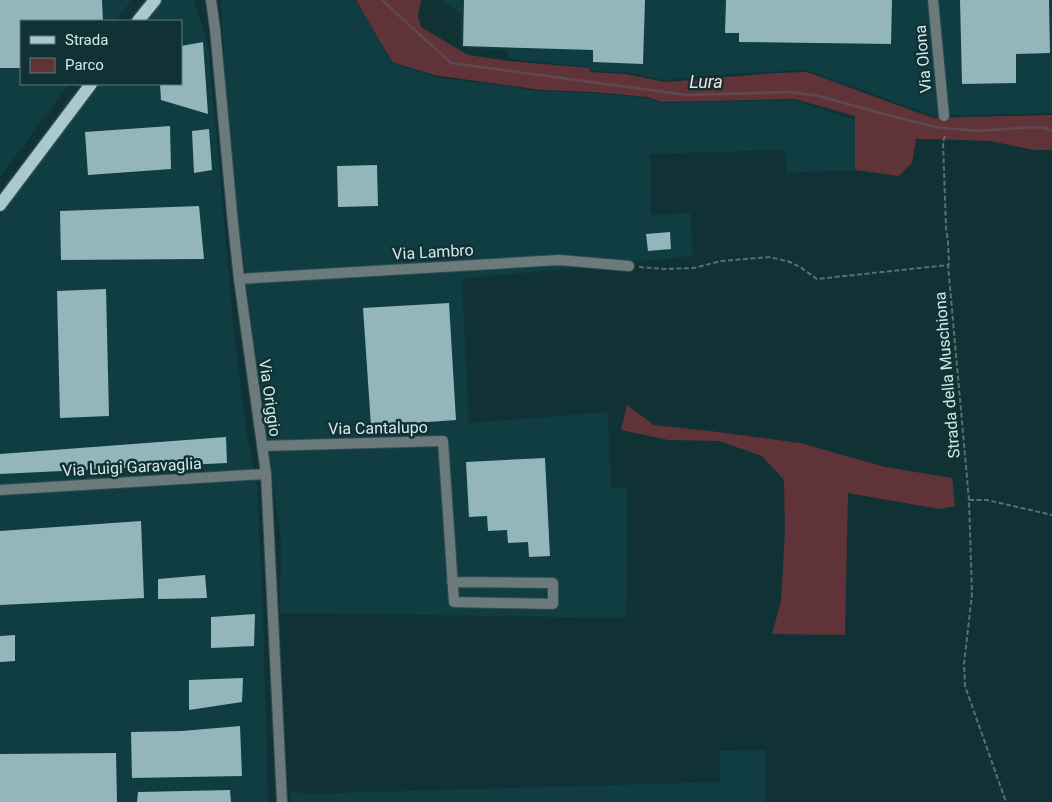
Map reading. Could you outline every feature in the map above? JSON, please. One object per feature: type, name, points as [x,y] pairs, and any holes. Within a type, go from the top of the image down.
[{"type":"main road","points":[[139,20],[154,0]]},
{"type":"main road","points":[[0,204],[90,85]]},
{"type":"street","name":"Via Olona","points":[[933,0],[944,116]]},
{"type":"street","name":"Via Origgio","points":[[212,4],[239,279],[266,474],[282,802]]},
{"type":"street","name":"Via Lambro","points":[[239,279],[559,260],[629,266]]},
{"type":"street","name":"Via Cantalupo","points":[[262,446],[443,441],[452,582],[454,602],[553,604],[553,583],[452,582]]},
{"type":"street","name":"Via Luigi Garavaglia","points":[[0,490],[266,474]]},
{"type":"path","name":"Strada della Muschiona","points":[[945,136],[942,142],[948,265],[969,500],[972,594],[964,664],[965,686],[1006,802]]},
{"type":"path","points":[[629,266],[664,269],[694,268],[721,261],[770,257],[790,262],[817,279],[948,265]]},
{"type":"path","points":[[969,500],[987,500],[1052,515]]},
{"type":"shaded area","points":[[0,0],[131,0],[117,20],[20,20],[20,85],[68,85],[0,177]]},
{"type":"shaded area","points":[[162,0],[193,0],[208,43],[234,332],[246,430],[257,486],[263,612],[268,802],[0,802],[0,216],[97,85],[182,85],[182,20],[147,20]]},
{"type":"shaded area","points":[[221,0],[355,0],[391,63],[434,77],[540,91],[648,98],[660,103],[794,100],[855,120],[855,170],[787,173],[785,150],[650,154],[651,215],[690,213],[693,256],[462,279],[469,423],[608,412],[611,489],[627,486],[626,618],[280,613],[281,542],[230,153]]},
{"type":"shaded area","points":[[441,0],[1052,0],[1052,113],[934,116],[807,70],[728,74],[664,80],[625,72],[591,71],[590,67],[508,59],[508,50],[461,48],[461,14]]},
{"type":"shaded area","points":[[765,750],[765,802],[291,802],[291,790],[304,794],[720,782],[720,751]]},
{"type":"green space","points":[[356,0],[421,0],[418,16],[421,27],[468,55],[509,61],[589,68],[590,72],[625,74],[665,82],[807,72],[933,118],[1052,115],[1052,150],[1034,150],[990,141],[916,139],[912,163],[899,176],[855,170],[855,116],[795,99],[661,102],[648,97],[541,90],[434,75],[392,62]]},
{"type":"green space","points":[[627,405],[654,425],[800,443],[885,467],[952,478],[955,506],[939,509],[848,493],[845,635],[772,634],[781,601],[785,532],[784,480],[762,456],[719,441],[668,440],[621,430]]},
{"type":"building","points":[[0,0],[102,0],[103,20],[20,20],[20,68],[0,68]]},
{"type":"building","points":[[464,0],[645,0],[643,64],[593,62],[593,50],[463,46]]},
{"type":"building","points":[[726,0],[892,0],[891,44],[739,42],[739,33],[725,33]]},
{"type":"building","points":[[960,0],[1049,0],[1050,53],[1016,54],[1016,83],[962,84]]},
{"type":"building","points":[[203,42],[208,114],[161,100],[160,85],[182,85],[182,46]]},
{"type":"building","points":[[170,126],[171,169],[88,175],[85,132]]},
{"type":"building","points":[[209,129],[212,170],[194,173],[192,131]]},
{"type":"building","points":[[377,165],[378,206],[338,207],[337,166]]},
{"type":"building","points":[[199,206],[204,259],[61,260],[60,211]]},
{"type":"building","points":[[670,232],[671,249],[648,251],[646,234]]},
{"type":"building","points":[[106,289],[109,416],[60,418],[57,291]]},
{"type":"building","points":[[449,303],[456,420],[371,426],[363,308]]},
{"type":"building","points":[[226,437],[227,463],[0,474],[0,454]]},
{"type":"building","points":[[545,458],[550,556],[529,557],[528,542],[508,543],[507,530],[488,531],[487,516],[469,517],[466,462]]},
{"type":"building","points":[[141,521],[144,598],[0,605],[0,531]]},
{"type":"building","points":[[205,575],[207,598],[158,599],[158,579]]},
{"type":"building","points":[[255,614],[254,646],[211,648],[211,617]]},
{"type":"building","points":[[15,635],[15,661],[0,662],[0,636]]},
{"type":"building","points":[[243,678],[242,702],[189,710],[189,680]]},
{"type":"building","points":[[240,726],[242,776],[132,778],[131,732],[182,731]]},
{"type":"building","points":[[116,753],[117,802],[0,802],[0,754]]},
{"type":"building","points":[[230,790],[231,802],[137,802],[138,792]]},
{"type":"waterway","name":"Lura","points":[[382,0],[451,63],[687,95],[791,92],[819,96],[935,127],[978,131],[1031,127],[1045,128],[1052,131]]}]
